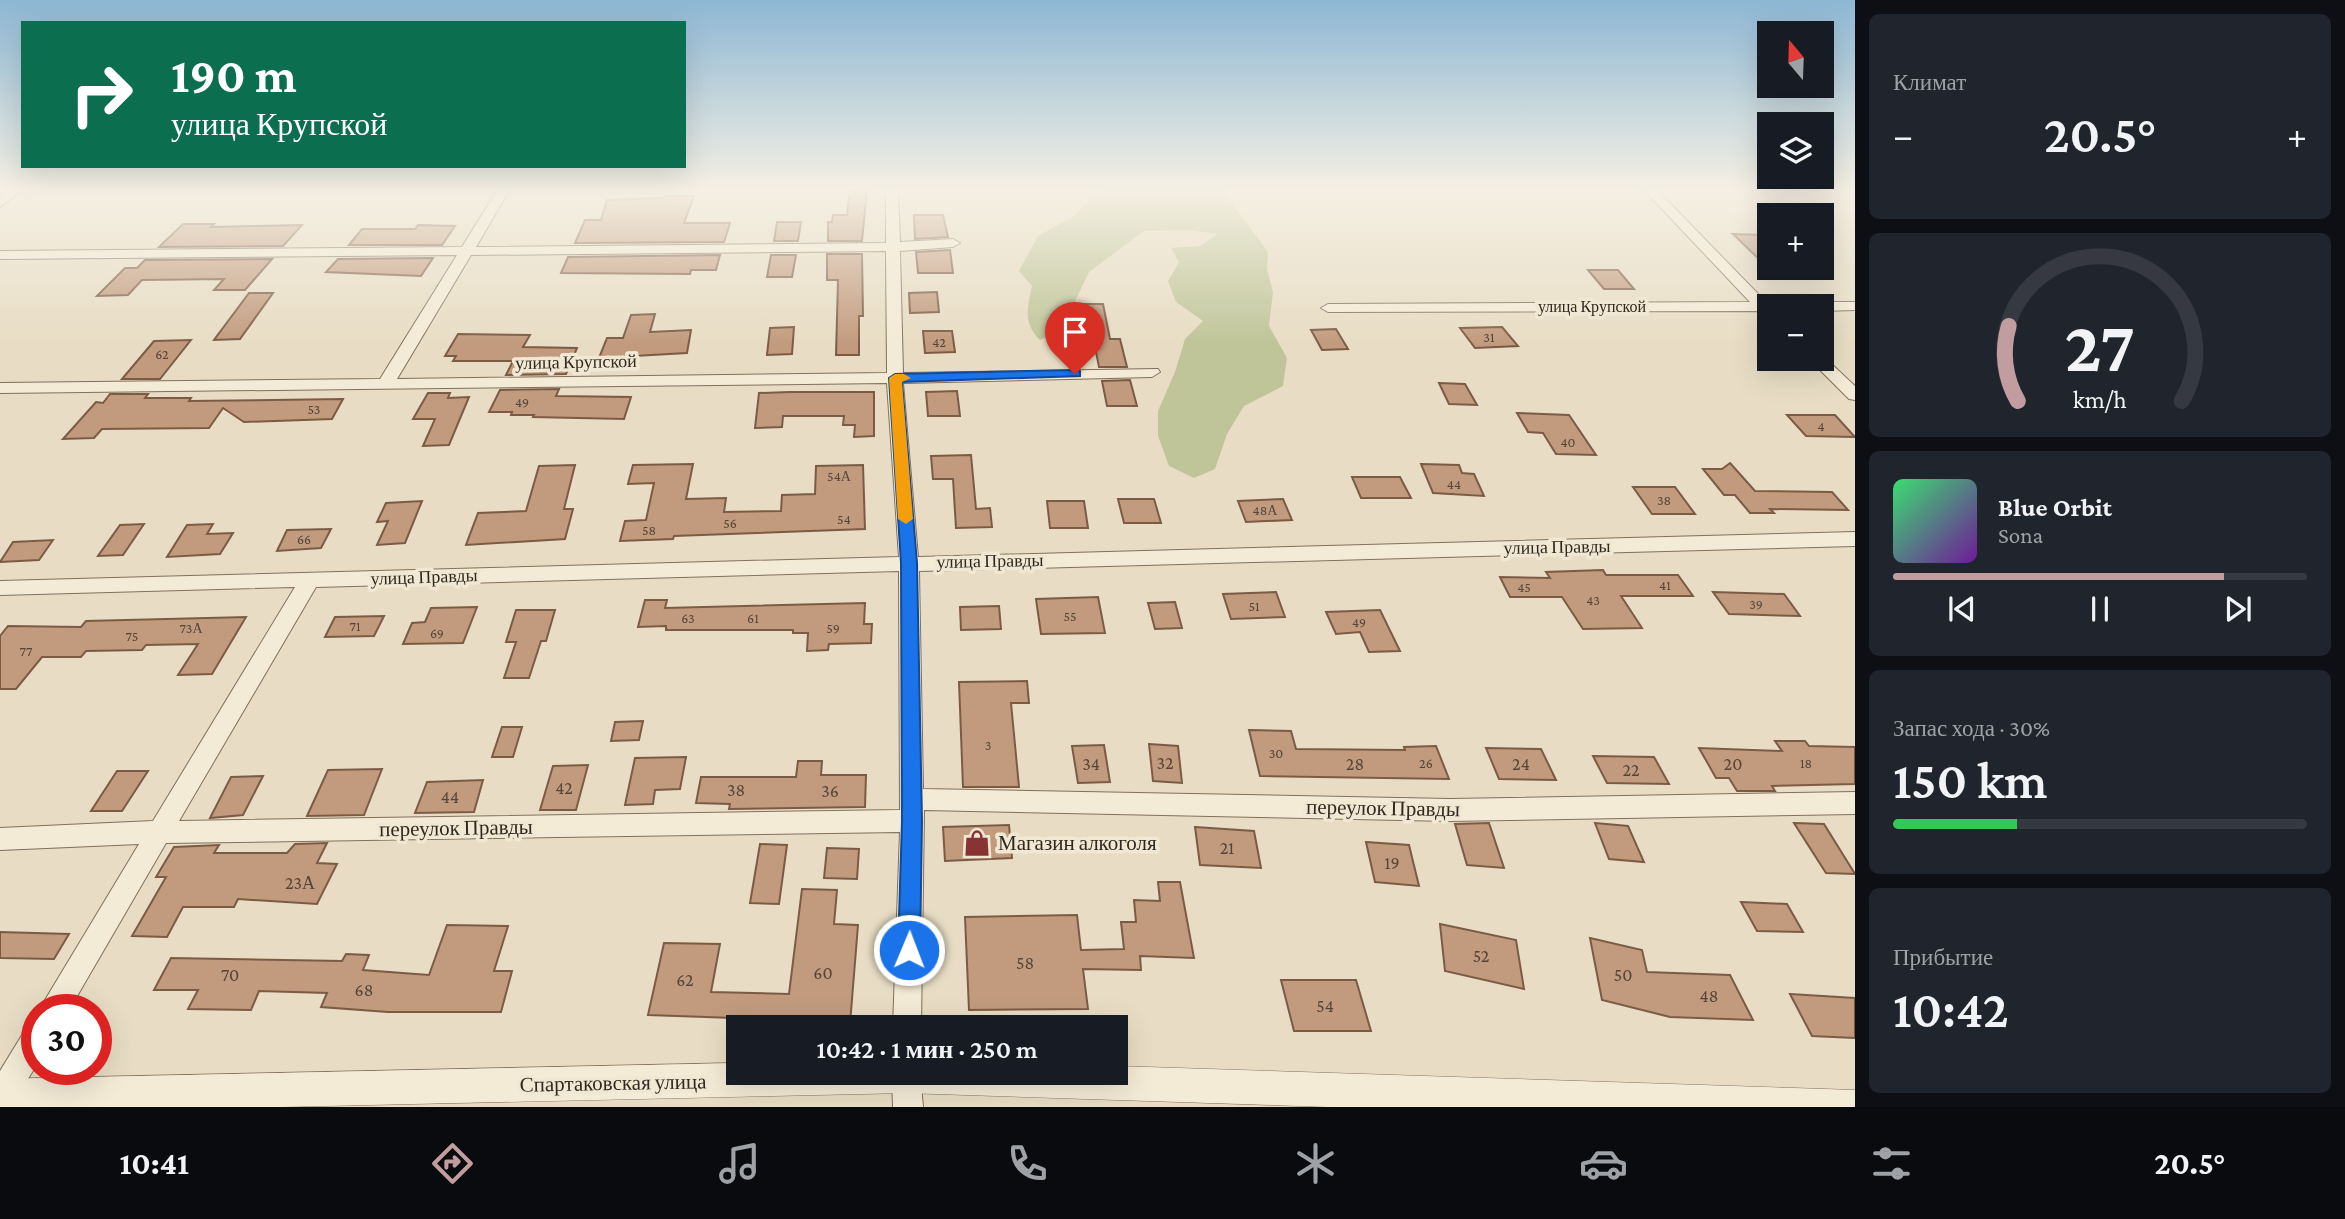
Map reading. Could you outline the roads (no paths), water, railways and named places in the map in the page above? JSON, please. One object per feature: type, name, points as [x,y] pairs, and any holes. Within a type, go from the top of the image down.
[{"type":"street","points":[[386,383],[473,241]]},
{"type":"street","points":[[892,241],[895,378],[909,563],[912,810],[907,1015]]},
{"type":"street","points":[[1699,241],[1757,301]]},
{"type":"street","points":[[0,255],[892,247],[953,243]]},
{"type":"street","name":"улица Крупской","points":[[1834,307],[1855,306]]},
{"type":"street","name":"улица Крупской","points":[[1328,308],[1757,309]]},
{"type":"street","points":[[1830,371],[1855,395]]},
{"type":"street","name":"улица Крупской","points":[[0,388],[895,378],[1152,372]]},
{"type":"street","name":"улица Правды","points":[[0,589],[1855,539]]},
{"type":"street","points":[[63,994],[310,580]]},
{"type":"street","name":"переулок Правды","points":[[0,839],[912,810],[1450,810],[1855,803]]},
{"type":"street","points":[[0,1096],[21,1063]]},
{"type":"street","name":"Спартаковская улица","points":[[0,1096],[447,1097],[907,1085],[1855,1107]]},
{"type":"place","name":"Магазин алкоголя","points":[[977,843]]}]
